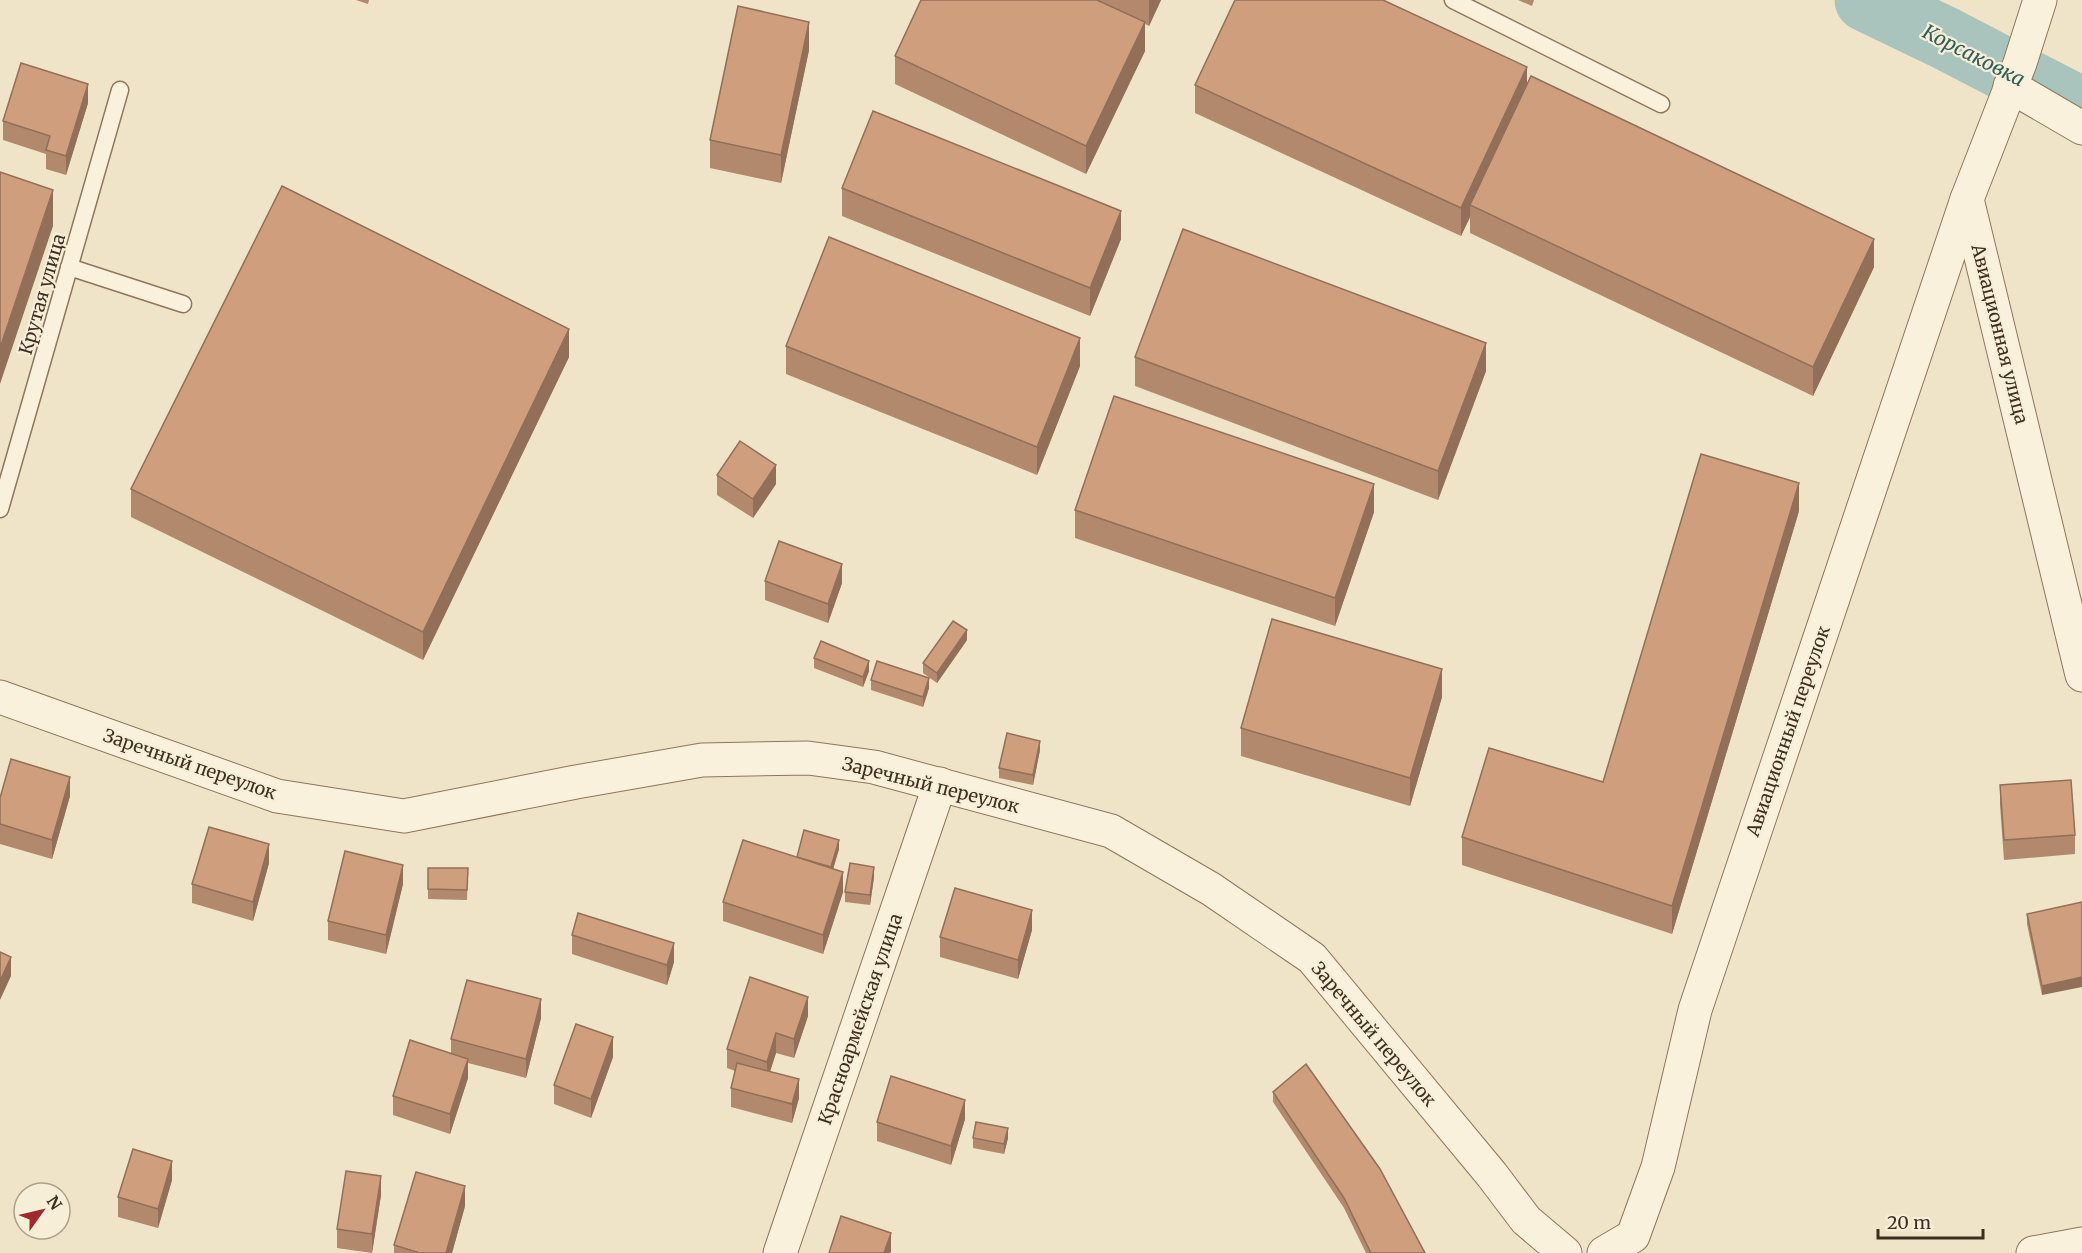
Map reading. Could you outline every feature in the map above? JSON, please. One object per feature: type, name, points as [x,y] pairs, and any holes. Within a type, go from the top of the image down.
[{"type":"street","points":[[1967,199],[2015,75],[2040,0]]},
{"type":"street","points":[[2015,75],[2082,128]]},
{"type":"street","name":"Авиационная улица","points":[[1967,199],[2082,675]]},
{"type":"street","name":"Авиационный переулок","points":[[1604,1253],[1633,1236],[1658,1167],[1695,1010],[1967,199]]},
{"type":"street","name":"Заречный переулок","points":[[0,697],[277,796],[404,816],[702,760],[808,758],[874,768],[1111,831],[1211,890],[1312,958],[1492,1175],[1526,1220],[1565,1253]]},
{"type":"street","name":"Красноармейская улица","points":[[780,1253],[940,784]]},
{"type":"street","points":[[2033,1253],[2082,1244]]},
{"type":"lane","points":[[1453,0],[1661,104]]},
{"type":"lane","name":"Крутая улица","points":[[0,509],[120,90]]},
{"type":"lane","points":[[69,267],[183,304]]},
{"type":"building","points":[[921,0],[1097,0],[1145,22],[1086,146],[895,56]]},
{"type":"building","points":[[1235,0],[1383,0],[1527,67],[1461,208],[1195,85]]},
{"type":"building","points":[[738,6],[809,22],[781,155],[710,140]]},
{"type":"building","points":[[21,63],[88,84],[66,156],[46,150],[50,136],[3,121]]},
{"type":"building","points":[[1531,76],[1874,239],[1813,367],[1470,205]]},
{"type":"building","points":[[873,111],[1121,211],[1090,288],[842,188]]},
{"type":"building","points":[[0,172],[53,190],[0,348]]},
{"type":"building","points":[[282,186],[569,329],[423,632],[131,489]]},
{"type":"building","points":[[1183,229],[1486,343],[1438,471],[1135,357]]},
{"type":"building","points":[[829,237],[1080,338],[1037,447],[786,346]]},
{"type":"building","points":[[1114,396],[1374,484],[1335,598],[1075,510]]},
{"type":"building","points":[[740,441],[776,465],[753,499],[717,475]]},
{"type":"building","points":[[1701,454],[1799,483],[1672,906],[1462,837],[1489,748],[1603,782]]},
{"type":"building","points":[[779,541],[842,564],[828,604],[765,581]]},
{"type":"building","points":[[1272,619],[1442,669],[1410,778],[1241,728]]},
{"type":"building","points":[[953,621],[967,630],[937,673],[923,663]]},
{"type":"building","points":[[821,641],[869,661],[863,677],[814,658]]},
{"type":"building","points":[[877,661],[929,678],[923,697],[871,680]]},
{"type":"building","points":[[1007,733],[1040,741],[1033,775],[999,768]]},
{"type":"building","points":[[11,759],[70,777],[52,840],[0,824],[0,798]]},
{"type":"building","points":[[2071,780],[2075,835],[2004,840],[2000,785]]},
{"type":"building","points":[[209,827],[269,844],[253,902],[192,884]]},
{"type":"building","points":[[804,830],[839,840],[831,867],[797,857]]},
{"type":"building","points":[[743,840],[843,872],[823,935],[723,902]]},
{"type":"building","points":[[345,851],[403,865],[386,935],[328,921]]},
{"type":"building","points":[[850,863],[874,867],[870,895],[845,892]]},
{"type":"building","points":[[428,868],[468,868],[467,890],[428,889]]},
{"type":"building","points":[[955,888],[1032,910],[1018,960],[940,937]]},
{"type":"building","points":[[2082,902],[2082,977],[2042,986],[2027,914]]},
{"type":"building","points":[[578,913],[674,943],[667,965],[572,935]]},
{"type":"building","points":[[0,952],[11,957],[0,981]]},
{"type":"building","points":[[750,977],[808,997],[794,1039],[776,1033],[767,1062],[727,1049]]},
{"type":"building","points":[[467,980],[541,999],[526,1059],[451,1039]]},
{"type":"building","points":[[576,1024],[613,1037],[591,1099],[554,1085]]},
{"type":"building","points":[[410,1040],[468,1059],[450,1114],[393,1096]]},
{"type":"building","points":[[737,1063],[799,1079],[792,1104],[731,1088]]},
{"type":"building","points":[[1306,1064],[1380,1169],[1425,1253],[1371,1253],[1344,1198],[1273,1092]]},
{"type":"building","points":[[891,1076],[965,1100],[951,1146],[877,1122]]},
{"type":"building","points":[[976,1122],[1008,1128],[1004,1144],[973,1138]]},
{"type":"building","points":[[133,1149],[172,1161],[158,1209],[118,1197]]},
{"type":"building","points":[[346,1171],[381,1176],[372,1234],[337,1229]]},
{"type":"building","points":[[416,1172],[465,1186],[446,1253],[420,1253],[394,1245]]},
{"type":"building","points":[[841,1216],[891,1233],[884,1253],[829,1253]]},
{"type":"waterway","name":"Корсаковка","points":[[1866,0],[2078,107]]}]
